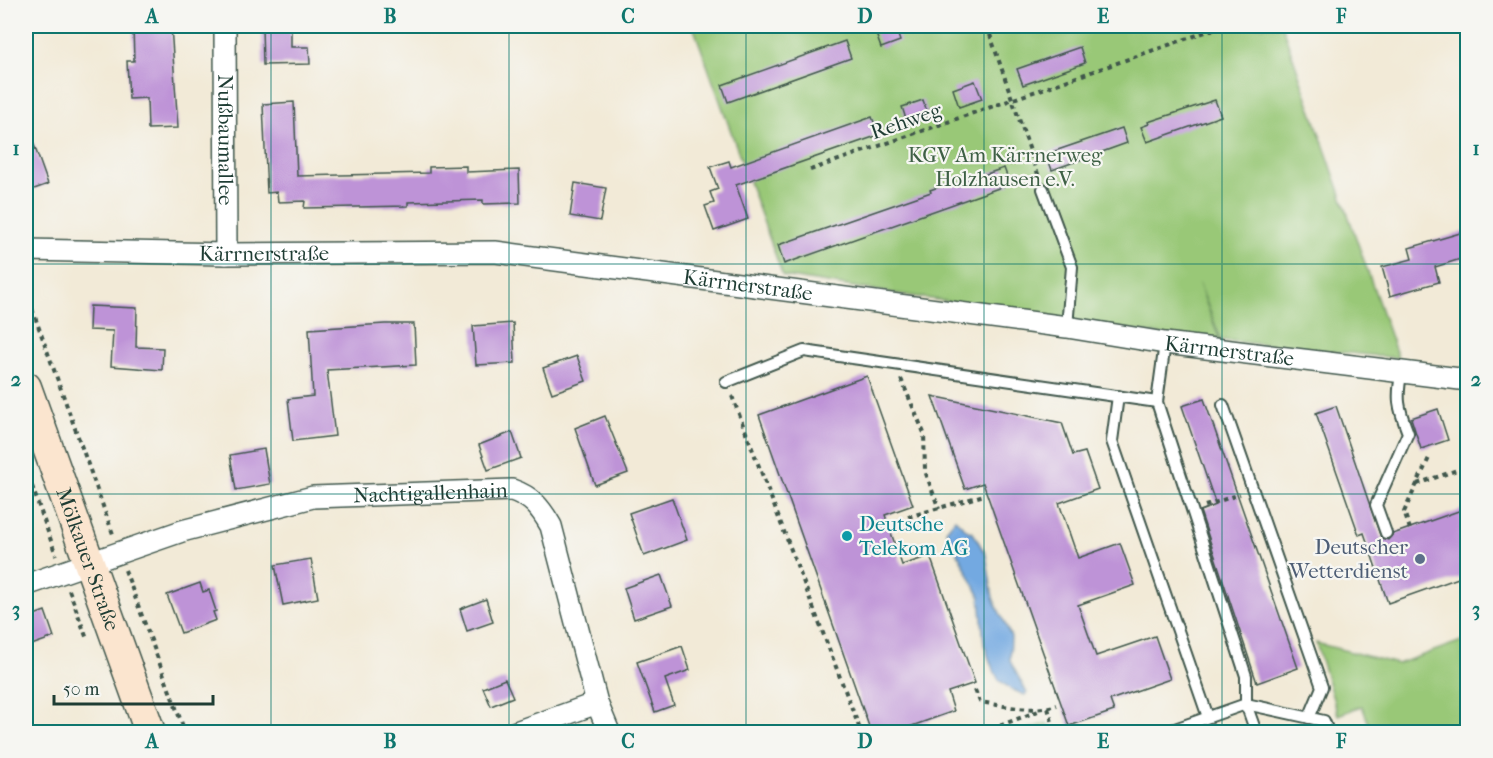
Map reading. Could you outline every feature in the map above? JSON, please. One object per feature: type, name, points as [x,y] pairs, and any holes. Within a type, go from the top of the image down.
[{"type":"street","name":"Nußbaumallee","points":[[225,26],[226,254]]},
{"type":"street","name":"Kärrnerstraße","points":[[26,250],[226,254],[495,252],[1067,327],[1165,343],[1402,370],[1467,380]]},
{"type":"street","name":"Mölkauer Straße","points":[[26,387],[76,568],[150,732]]},
{"type":"street","name":"Nachtigallenhain","points":[[26,585],[182,531],[313,497],[512,490],[528,496],[539,507],[551,526],[597,703],[609,732]]},
{"type":"street","points":[[516,732],[597,703]]},
{"type":"lane","points":[[1043,189],[1072,267],[1067,327]]},
{"type":"lane","points":[[1165,343],[1157,402],[1246,676],[1246,704],[1256,732]]},
{"type":"lane","points":[[726,382],[804,351],[1157,402]]},
{"type":"lane","points":[[1386,533],[1376,505],[1408,433],[1398,406],[1397,394],[1402,370]]},
{"type":"lane","points":[[1118,396],[1112,441],[1208,717]]},
{"type":"lane","points":[[1223,405],[1322,687],[1310,718]]},
{"type":"lane","points":[[1166,732],[1246,704],[1324,721],[1328,732]]},
{"type":"path","points":[[987,26],[1043,189]]},
{"type":"path","name":"Rehweg","points":[[810,170],[1223,26]]},
{"type":"path","points":[[26,292],[185,732]]},
{"type":"path","points":[[894,364],[924,433],[925,471],[939,509]]},
{"type":"path","points":[[726,382],[861,732]]},
{"type":"path","points":[[1410,529],[1404,512],[1429,458]]},
{"type":"path","points":[[1417,484],[1467,466]]},
{"type":"path","points":[[26,469],[76,568],[90,647]]},
{"type":"path","points":[[1192,511],[1252,490]]},
{"type":"path","points":[[908,517],[984,495]]},
{"type":"path","points":[[975,690],[980,702],[1008,707],[1046,708]]},
{"type":"path","points":[[983,732],[1057,705]]},
{"type":"path","points":[[1046,708],[1055,732]]},
{"type":"green space","name":"KGV Am Kärrnerweg Holzhausen e.V.","points":[[693,26],[1282,26],[1398,358],[1221,340],[1199,283],[1221,344],[783,276]]},
{"type":"green space","points":[[1467,639],[1467,732],[1372,732],[1362,706],[1338,715],[1316,643],[1398,664]]},
{"type":"green space","points":[[1046,723],[1056,732],[1019,732]]},
{"type":"water","points":[[955,519],[969,532],[972,531],[986,555],[993,598],[1011,637],[1010,661],[1027,693],[1025,695],[999,680],[992,667],[984,644],[980,597],[946,530]]},
{"type":"building","points":[[133,26],[171,26],[178,128],[148,129],[147,98],[129,99],[127,61],[134,61]]},
{"type":"building","points":[[262,26],[291,26],[291,47],[309,47],[310,64],[263,65]]},
{"type":"building","points":[[895,26],[900,41],[881,48],[875,31]]},
{"type":"building","points":[[845,41],[851,58],[728,102],[722,85]]},
{"type":"building","points":[[1080,47],[1085,63],[1023,85],[1017,69]]},
{"type":"building","points":[[975,81],[982,99],[959,107],[953,89]]},
{"type":"building","points":[[923,100],[929,117],[908,125],[902,107]]},
{"type":"building","points":[[1215,100],[1221,116],[1147,142],[1141,127],[1149,124],[1148,122]]},
{"type":"building","points":[[294,102],[297,176],[429,173],[429,167],[466,166],[466,172],[519,170],[520,203],[483,204],[483,200],[408,202],[408,206],[304,208],[305,201],[278,202],[277,192],[267,193],[263,104]]},
{"type":"building","points":[[872,117],[879,135],[736,185],[748,219],[714,231],[705,206],[714,203],[710,192],[718,189],[710,167],[729,161],[731,167]]},
{"type":"building","points":[[26,128],[28,128],[48,184],[26,192]]},
{"type":"building","points":[[1122,128],[1127,143],[1052,170],[1046,154]]},
{"type":"building","points":[[1004,168],[1010,184],[784,264],[778,245],[931,192],[930,190],[953,182],[954,185]]},
{"type":"building","points":[[575,183],[606,188],[600,221],[570,216]]},
{"type":"building","points":[[1467,231],[1467,257],[1435,267],[1439,282],[1390,296],[1382,267],[1412,259],[1409,248]]},
{"type":"building","points":[[90,306],[137,308],[136,347],[163,348],[162,370],[111,366],[113,331],[89,330]]},
{"type":"building","points":[[513,323],[515,363],[476,365],[473,326]]},
{"type":"building","points":[[414,324],[416,365],[327,370],[335,436],[293,441],[288,399],[313,396],[309,329]]},
{"type":"building","points":[[577,356],[586,381],[552,393],[543,368]]},
{"type":"building","name":"Deutsche Telekom AG","points":[[867,376],[913,505],[885,515],[902,565],[930,556],[975,683],[948,692],[954,711],[895,732],[871,732],[759,415]]},
{"type":"building","points":[[932,396],[1062,423],[1073,455],[1085,452],[1098,489],[1059,503],[1078,558],[1120,543],[1135,585],[1078,605],[1096,656],[1155,636],[1170,679],[1110,700],[1114,711],[1069,726],[983,483],[965,489]]},
{"type":"building","points":[[1204,399],[1298,668],[1257,683],[1200,511],[1216,505],[1182,406]]},
{"type":"building","name":"Deutscher Wetterdienst","points":[[1336,406],[1381,538],[1388,540],[1393,534],[1467,508],[1467,575],[1388,603],[1364,533],[1359,535],[1316,413]]},
{"type":"building","points":[[1438,409],[1448,440],[1421,449],[1411,418]]},
{"type":"building","points":[[605,416],[628,473],[595,485],[575,428]]},
{"type":"building","points":[[512,432],[521,458],[488,470],[479,445]]},
{"type":"building","points":[[264,449],[270,484],[236,490],[230,455]]},
{"type":"building","points":[[672,498],[687,540],[644,556],[629,513]]},
{"type":"building","points":[[311,559],[318,598],[283,605],[275,565]]},
{"type":"building","points":[[661,575],[672,606],[634,619],[624,588]]},
{"type":"building","points":[[200,583],[203,592],[209,590],[216,611],[213,612],[216,620],[181,633],[167,595]]},
{"type":"building","points":[[486,599],[493,622],[467,631],[460,609]]},
{"type":"building","points":[[45,611],[54,637],[26,647],[26,618]]},
{"type":"building","points":[[682,646],[690,670],[665,679],[674,705],[655,712],[637,662]]},
{"type":"building","points":[[505,679],[513,697],[491,706],[483,688]]},
{"type":"place","name":"Deutsche Telekom AG","points":[[847,536]]},
{"type":"place","name":"Deutscher Wetterdienst","points":[[1420,559]]}]
